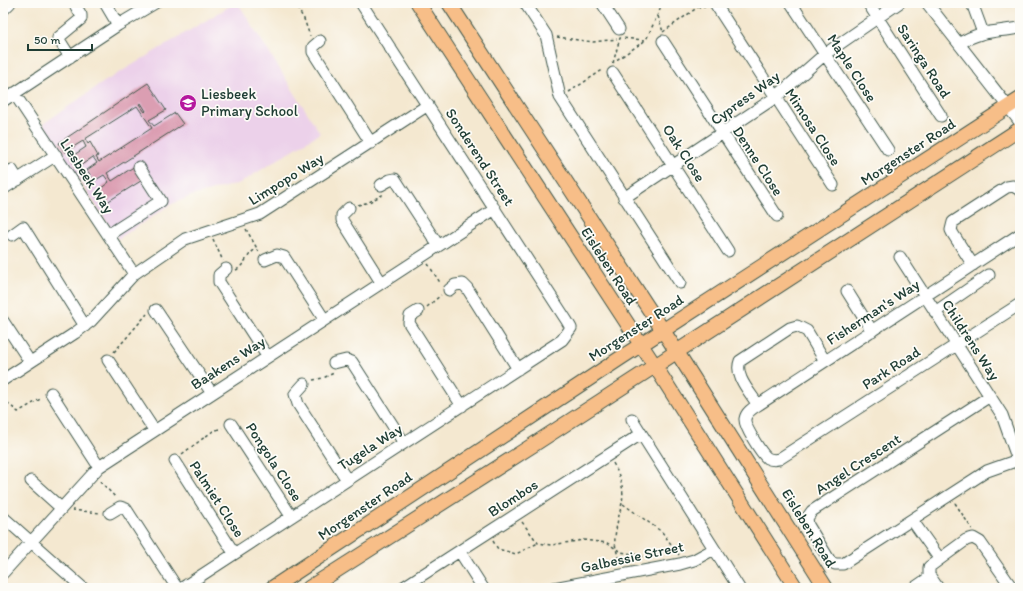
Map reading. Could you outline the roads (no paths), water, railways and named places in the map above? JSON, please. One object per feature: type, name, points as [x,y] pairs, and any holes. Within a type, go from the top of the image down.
[{"type":"main road","name":"Eisleben Road","points":[[418,3],[655,366],[796,588]]},
{"type":"main road","name":"Eisleben Road","points":[[449,3],[663,330],[826,588]]},
{"type":"main road","name":"Morgenster Road","points":[[272,588],[663,330],[1014,103]]},
{"type":"main road","points":[[309,588],[677,352],[1020,129]]},
{"type":"street","points":[[3,10],[10,3]]},
{"type":"street","points":[[70,57],[58,38],[81,20],[81,15],[74,3]]},
{"type":"street","points":[[105,3],[118,25]]},
{"type":"street","points":[[3,101],[118,25],[155,3]]},
{"type":"street","name":"Sonderend Street","points":[[361,3],[571,328]]},
{"type":"street","points":[[525,3],[546,35],[560,97],[680,283]]},
{"type":"street","points":[[602,3],[619,33]]},
{"type":"street","name":"Maple Close","points":[[791,3],[888,150]]},
{"type":"street","name":"Saringa Road","points":[[868,3],[941,116]]},
{"type":"street","name":"Cypress Way","points":[[624,198],[776,98],[825,54],[899,3]]},
{"type":"street","points":[[927,3],[959,44],[1014,103],[1020,122]]},
{"type":"street","points":[[972,3],[983,33]]},
{"type":"street","name":"Mimosa Close","points":[[716,5],[833,185]]},
{"type":"street","points":[[959,44],[971,36],[1020,28]]},
{"type":"street","name":"Denne Close","points":[[663,41],[722,134],[777,216]]},
{"type":"street","points":[[317,43],[312,49],[315,56],[371,142]]},
{"type":"street","name":"Oak Close","points":[[613,68],[728,251]]},
{"type":"street","name":"Liesbeek Way","points":[[14,94],[134,274]]},
{"type":"street","name":"Limpopo Way","points":[[3,380],[85,326],[134,274],[185,239],[243,221],[260,214],[428,105]]},
{"type":"street","points":[[3,189],[11,172],[56,155]]},
{"type":"street","points":[[108,235],[161,201],[140,167]]},
{"type":"street","points":[[382,185],[395,179],[438,245]]},
{"type":"street","points":[[973,265],[953,234],[953,222],[1007,187],[1013,186],[1020,190]]},
{"type":"street","points":[[349,208],[342,215],[342,220],[381,282]]},
{"type":"street","name":"Baakens Way","points":[[3,573],[95,470],[211,392],[495,209]]},
{"type":"street","points":[[12,235],[23,227],[85,326]]},
{"type":"street","name":"Fisherman's Way","points":[[745,418],[750,410],[1020,234]]},
{"type":"street","points":[[265,260],[277,255],[284,257],[324,319]]},
{"type":"street","name":"Childrens Way","points":[[900,257],[1004,420],[1019,463]]},
{"type":"street","points":[[226,269],[219,275],[219,282],[268,356]]},
{"type":"street","points":[[936,312],[989,275]]},
{"type":"street","points":[[445,290],[460,284],[464,284],[518,369]]},
{"type":"street","points":[[847,291],[872,331]]},
{"type":"street","name":"Park Road","points":[[745,418],[747,427],[764,456],[772,460],[779,459],[1020,304]]},
{"type":"street","points":[[156,310],[211,392]]},
{"type":"street","points":[[418,311],[410,316],[409,323],[462,406]]},
{"type":"street","points":[[3,321],[30,362]]},
{"type":"street","points":[[758,405],[740,377],[738,369],[740,360],[790,328],[801,327],[807,331],[825,361]]},
{"type":"street","name":"Tugela Way","points":[[182,588],[562,340],[571,328]]},
{"type":"street","points":[[108,360],[154,430]]},
{"type":"street","points":[[334,363],[346,360],[352,362],[404,443]]},
{"type":"street","points":[[304,384],[295,394],[298,404],[347,480]]},
{"type":"street","points":[[51,393],[95,470]]},
{"type":"street","name":"Angel Crescent","points":[[990,396],[812,511],[807,522],[830,561],[840,565],[986,471],[1019,463]]},
{"type":"street","points":[[632,419],[738,588]]},
{"type":"street","name":"Pongola Close","points":[[231,424],[291,516]]},
{"type":"street","name":"Blombos","points":[[402,588],[641,434]]},
{"type":"street","name":"Palmiet Close","points":[[175,461],[234,553]]},
{"type":"street","points":[[31,481],[62,506]]},
{"type":"street","points":[[115,510],[126,509],[177,588]]},
{"type":"street","points":[[3,517],[83,588]]},
{"type":"street","points":[[912,520],[939,558]]},
{"type":"street","points":[[938,588],[928,573],[929,567],[939,558],[970,538],[976,538],[1012,588]]},
{"type":"street","name":"Galbessie Street","points":[[554,588],[684,563],[714,549]]},
{"type":"street","points":[[460,552],[483,588]]},
{"type":"street","points":[[914,588],[930,577]]},
{"type":"place","name":"Liesbeek Primary School","points":[[188,103]]}]
